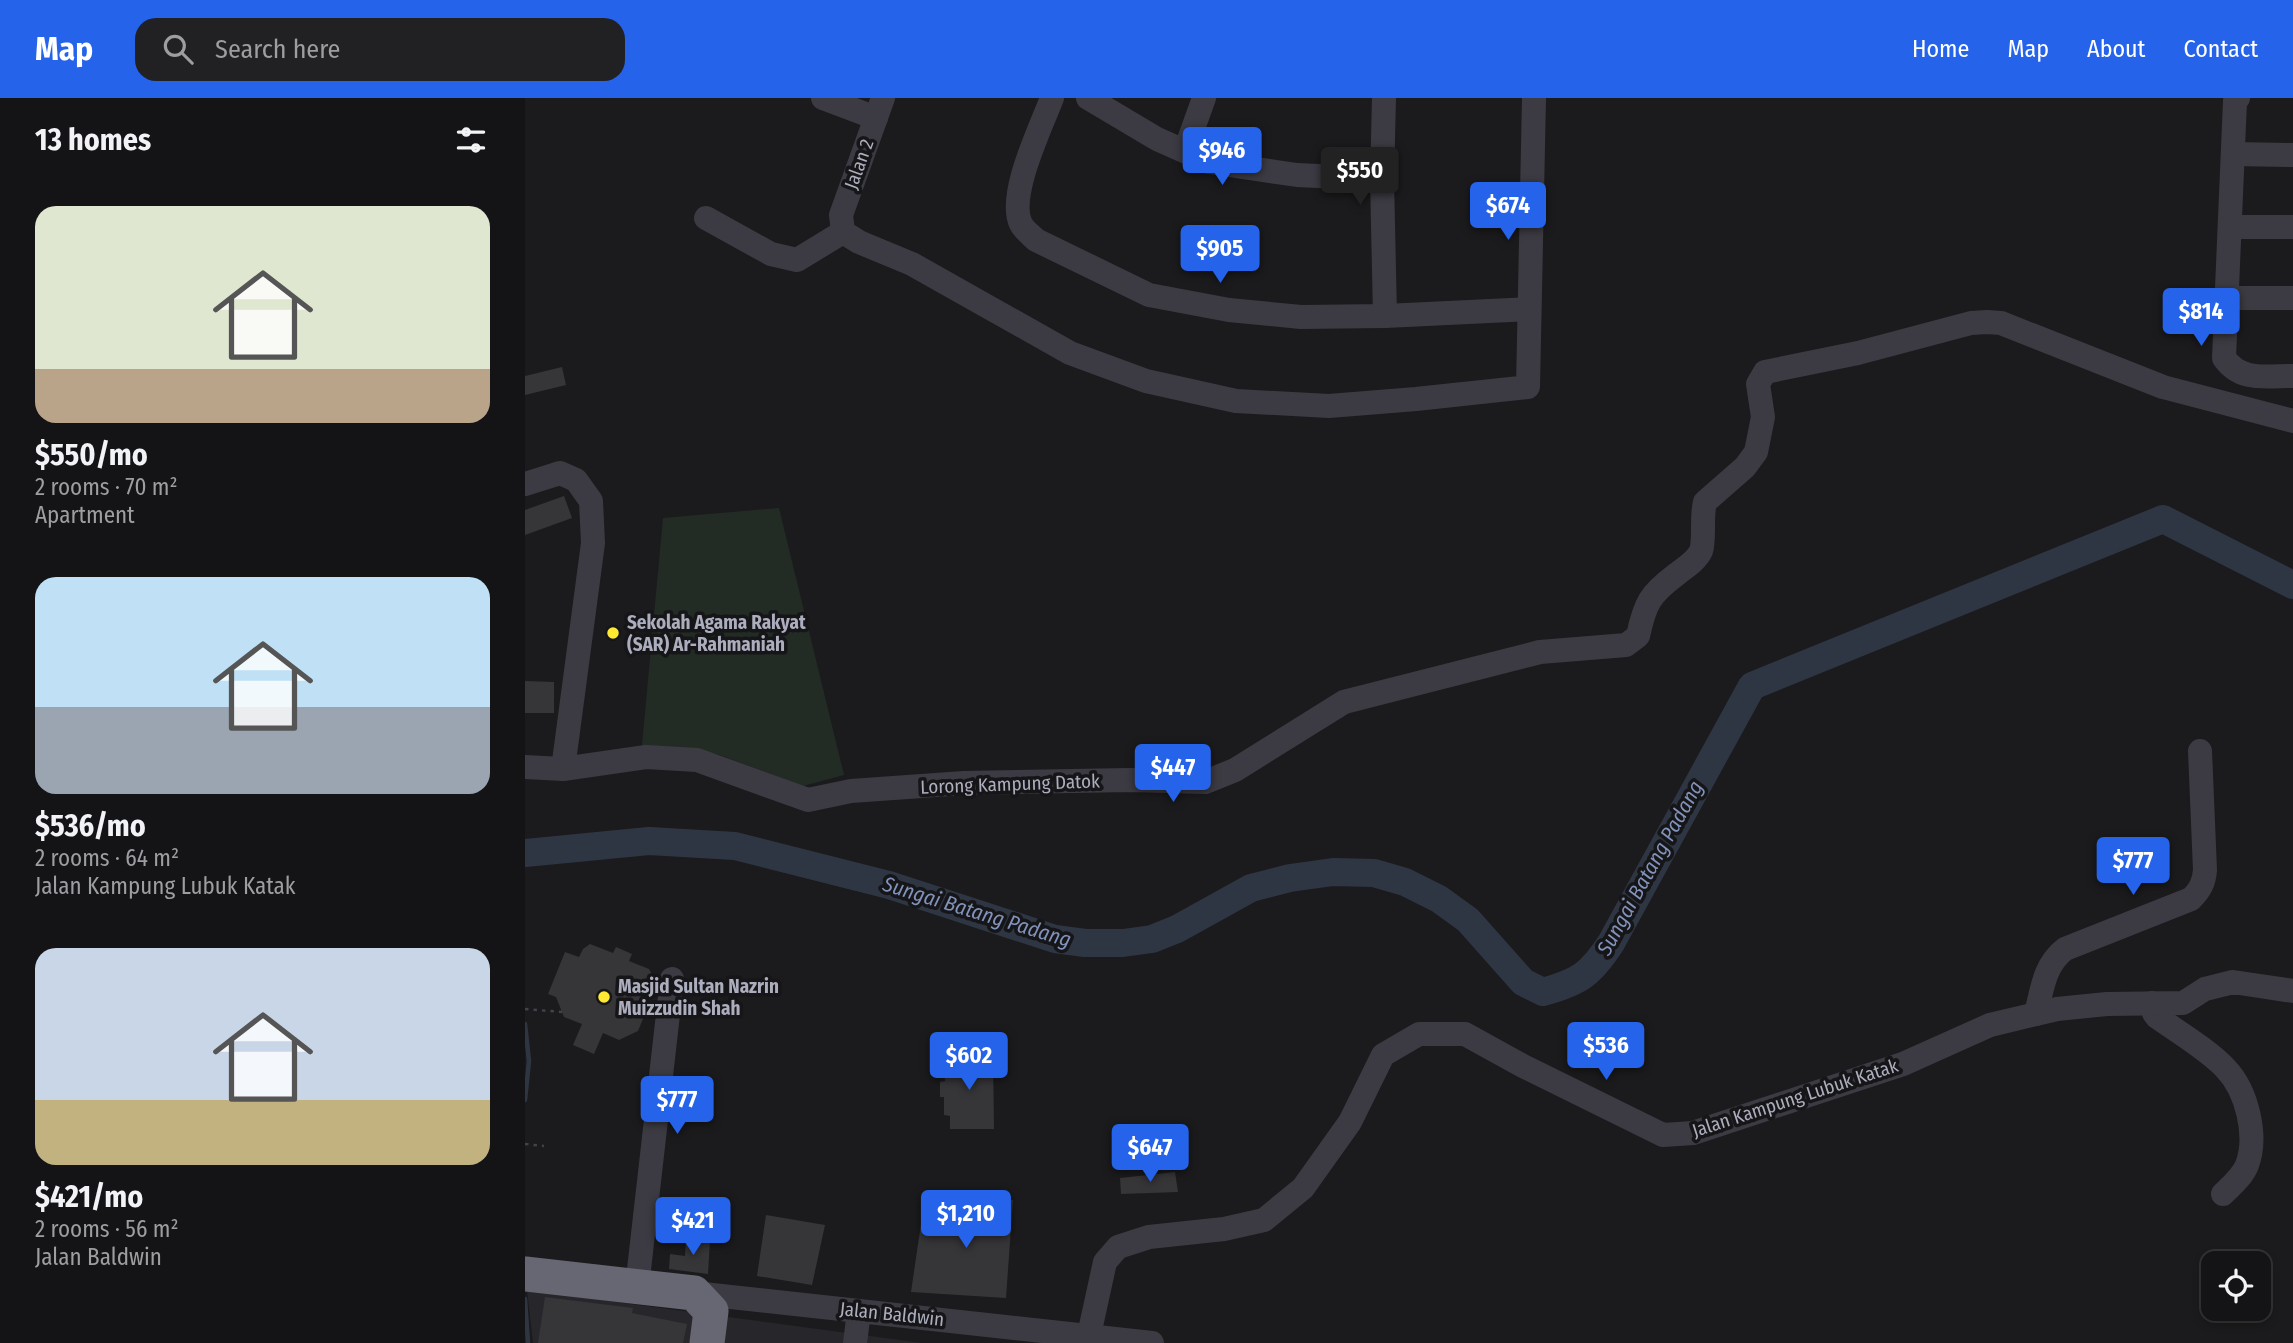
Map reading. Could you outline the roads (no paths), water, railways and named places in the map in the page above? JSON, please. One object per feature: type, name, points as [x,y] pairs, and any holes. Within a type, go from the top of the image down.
[{"type":"highway","name":"Jalan Baldwin","points":[[528,1274],[637,1287],[713,1311]]},
{"type":"street","points":[[823,98],[880,108]]},
{"type":"street","points":[[1052,98],[1019,186],[1016,208],[1021,225],[1036,240],[1149,295],[1229,310],[1289,316],[1385,316],[1529,309]]},
{"type":"street","points":[[1088,98],[1157,139],[1209,162],[1297,175],[1382,179]]},
{"type":"street","points":[[1185,151],[1204,98]]},
{"type":"street","points":[[1384,98],[1382,179],[1385,316]]},
{"type":"street","points":[[706,218],[771,254],[797,260],[843,232],[859,242],[923,270],[1070,353],[1146,381],[1236,401],[1329,406],[1416,400],[1528,387],[1534,98]]},
{"type":"street","points":[[2238,98],[2235,101],[2224,358],[2232,370],[2249,376],[2293,376]]},
{"type":"street","name":"Jalan 2","points":[[843,232],[841,215],[880,108]]},
{"type":"street","points":[[2233,154],[2293,155]]},
{"type":"street","points":[[2230,227],[2293,227]]},
{"type":"street","points":[[2227,298],[2293,299]]},
{"type":"street","name":"Lorong Kampung Datok","points":[[525,767],[563,769],[646,757],[697,760],[809,800],[851,791],[964,783],[1129,780],[1205,782],[1235,770],[1344,702],[1541,652],[1626,645],[1638,636],[1644,608],[1656,591],[1692,563],[1701,550],[1705,502],[1745,467],[1756,452],[1763,417],[1758,384],[1765,372],[1858,353],[1971,323],[2001,323],[2163,387],[2293,422]]},
{"type":"street","points":[[525,484],[560,473],[576,480],[591,501],[593,543],[563,769]]},
{"type":"street","points":[[2036,1014],[2048,968],[2055,957],[2065,949],[2191,899],[2200,890],[2205,870],[2200,751]]},
{"type":"street","points":[[637,1287],[672,979]]},
{"type":"street","name":"Jalan Kampung Lubuk Katak","points":[[1089,1335],[1105,1262],[1118,1247],[1149,1237],[1224,1229],[1263,1220],[1303,1188],[1350,1122],[1383,1055],[1419,1034],[1465,1034],[1523,1066],[1663,1135],[1693,1133],[1706,1129],[1903,1065],[1990,1025],[2057,1009],[2107,1004],[2183,1003],[2205,989],[2232,982],[2293,991]]},
{"type":"street","points":[[2153,1003],[2157,1017],[2225,1067],[2238,1084],[2250,1122],[2251,1150],[2246,1167],[2223,1194]]},
{"type":"street","name":"Jalan Baldwin","points":[[713,1311],[859,1311],[1042,1334],[1089,1335],[1153,1343]]},
{"type":"street","points":[[855,1343],[859,1311]]},
{"type":"waterway","name":"Sungai Batang Padang","points":[[525,853],[649,841],[735,846],[889,885],[1055,939],[1085,943],[1123,943],[1152,939],[1177,929],[1251,888],[1290,878],[1333,872],[1374,873],[1405,882],[1439,899],[1468,920],[1523,982],[1543,992],[1583,976],[1597,963],[1611,943],[1752,686],[2163,519],[2293,585]]},
{"type":"waterway","points":[[525,1024],[529,1061],[525,1100]]},
{"type":"waterway","points":[[525,1299],[528,1343]]},
{"type":"place","name":"Sekolah Agama Rakyat (SAR) Ar-Rahmaniah","points":[[613,633]]},
{"type":"place","name":"Masjid Sultan Nazrin Muizzudin Shah","points":[[604,997]]}]
